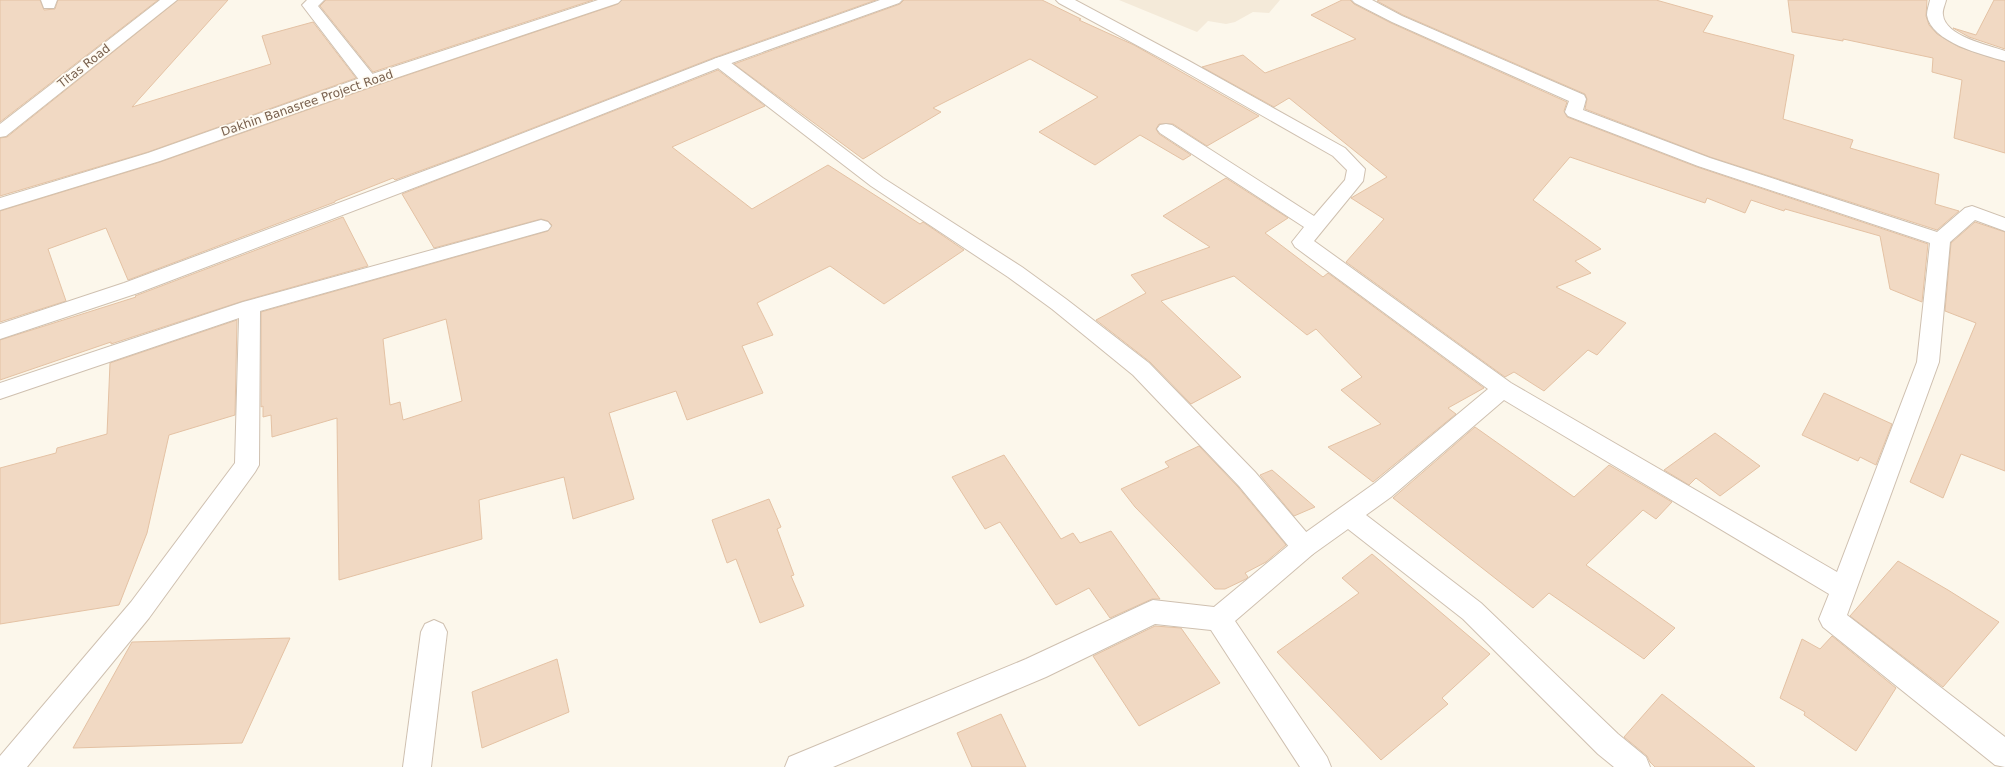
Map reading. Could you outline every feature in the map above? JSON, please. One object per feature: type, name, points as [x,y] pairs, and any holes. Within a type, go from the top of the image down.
[{"type":"street","name":"Titas Road","points":[[0,132],[169,0]]},
{"type":"street","points":[[316,0],[310,5],[369,82]]},
{"type":"street","name":"Dakhin Banasree Project Road","points":[[0,204],[154,157],[369,82],[613,0]]},
{"type":"street","points":[[0,332],[131,288],[421,179],[720,62],[894,0]]},
{"type":"street","points":[[1064,0],[1183,64],[1339,152],[1356,168],[1354,181],[1302,242],[1503,389],[1843,589]]},
{"type":"street","points":[[1360,0],[1404,22],[1578,100],[1574,112],[1704,162],[1940,240]]},
{"type":"street","points":[[1938,0],[1935,16],[1941,28],[1954,38],[2005,56]]},
{"type":"street","points":[[720,62],[877,182],[1015,272],[1059,304],[1141,369],[1247,479],[1304,547]]},
{"type":"street","points":[[1166,129],[1316,226]]},
{"type":"street","points":[[2005,225],[1972,212],[1940,240],[1928,362],[1832,619],[2005,755]]},
{"type":"street","points":[[0,391],[250,307],[541,226]]},
{"type":"street","points":[[8,767],[140,610],[247,465],[250,307]]},
{"type":"street","points":[[799,767],[1036,668],[1154,612],[1219,619],[1304,547],[1383,490],[1503,389]]},
{"type":"street","points":[[1348,515],[1472,611],[1608,744],[1636,767]]},
{"type":"street","points":[[1219,619],[1317,767]]},
{"type":"street","points":[[416,767],[434,632]]},
{"type":"shaded area","points":[[1119,0],[1280,0],[1269,13],[1253,12],[1235,22],[1226,24],[1208,21],[1197,32]]},
{"type":"building","points":[[0,0],[40,0],[44,10],[55,9],[58,0],[158,0],[0,122]]},
{"type":"building","points":[[178,0],[228,0],[132,107],[271,64],[262,36],[313,22],[356,78],[148,152],[0,196],[0,138],[7,137]]},
{"type":"building","points":[[326,0],[593,0],[373,72],[320,6]]},
{"type":"building","points":[[622,0],[876,0],[713,58],[466,154],[395,180],[393,178],[335,202],[128,280],[106,228],[48,249],[66,301],[0,322],[0,211],[160,162],[375,86],[618,4]]},
{"type":"building","points":[[904,0],[1042,0],[1081,19],[1079,20],[1134,45],[1259,116],[1207,146],[1173,124],[1159,124],[1156,129],[1159,134],[1191,155],[1183,160],[1140,135],[1095,165],[1039,132],[1098,97],[1030,59],[933,108],[941,112],[863,159],[734,64],[900,4]]},
{"type":"building","points":[[1342,0],[1350,0],[1354,4],[1391,23],[1567,102],[1564,111],[1567,117],[1697,167],[1928,244],[1922,302],[1890,289],[1880,236],[1785,209],[1784,211],[1751,200],[1745,213],[1707,198],[1705,203],[1570,157],[1533,200],[1601,249],[1575,261],[1591,273],[1556,287],[1626,323],[1597,355],[1588,350],[1544,391],[1514,372],[1505,377],[1346,262],[1384,219],[1351,198],[1387,177],[1289,98],[1274,107],[1202,67],[1243,55],[1265,73],[1356,39],[1311,15]]},
{"type":"building","points":[[1656,0],[1713,16],[1703,32],[1794,55],[1783,119],[1853,140],[1850,148],[1939,174],[1935,204],[1959,211],[1937,230],[1710,157],[1585,109],[1587,99],[1585,94],[1403,15],[1377,1]]},
{"type":"building","points":[[1788,0],[1927,0],[1926,16],[1929,25],[1937,34],[1959,47],[2005,62],[2005,153],[1954,138],[1962,80],[1932,72],[1933,58],[1843,39],[1843,41],[1792,32]]},
{"type":"building","points":[[1994,0],[2005,0],[2005,49],[1969,37],[1953,28],[1976,35]]},
{"type":"building","points":[[718,70],[765,106],[672,147],[752,209],[828,165],[920,224],[923,222],[964,250],[884,304],[830,266],[757,303],[773,335],[742,346],[763,393],[687,420],[676,391],[609,413],[634,499],[573,519],[564,477],[479,500],[482,539],[339,580],[337,418],[272,437],[271,415],[263,417],[263,406],[261,407],[261,312],[548,231],[552,225],[548,221],[541,219],[434,248],[402,194]],"holes":[[[446,319],[462,401],[403,420],[400,402],[390,405],[383,339]]]},
{"type":"building","points":[[1226,178],[1288,218],[1265,233],[1323,277],[1328,273],[1484,388],[1448,408],[1456,414],[1373,482],[1328,447],[1381,424],[1341,390],[1362,377],[1316,329],[1307,335],[1234,276],[1161,301],[1241,377],[1191,404],[1150,362],[1096,320],[1146,293],[1131,275],[1210,247],[1163,216]]},
{"type":"building","points":[[343,217],[368,266],[243,301],[111,344],[111,342],[0,380],[0,340],[136,297],[135,296]]},
{"type":"building","points":[[1975,222],[2005,232],[2005,471],[1961,454],[1943,498],[1910,482],[1976,323],[1945,311],[1951,243]]},
{"type":"building","points":[[237,320],[235,415],[169,435],[147,533],[119,605],[0,624],[0,468],[56,453],[57,448],[107,434],[110,363]]},
{"type":"building","points":[[1824,393],[1892,424],[1876,465],[1860,457],[1858,461],[1802,435]]},
{"type":"building","points":[[1475,427],[1574,497],[1609,465],[1672,502],[1656,519],[1643,510],[1586,565],[1675,628],[1644,659],[1549,593],[1533,608],[1393,498]]},
{"type":"building","points":[[1715,433],[1760,466],[1720,496],[1696,478],[1689,485],[1664,470]]},
{"type":"building","points":[[1199,446],[1238,487],[1286,545],[1266,562],[1245,573],[1248,577],[1246,579],[1225,589],[1215,589],[1135,507],[1121,489],[1169,467],[1165,462]]},
{"type":"building","points":[[1004,455],[1061,539],[1073,533],[1080,543],[1111,531],[1160,599],[1152,599],[1110,618],[1089,588],[1056,605],[1000,522],[985,529],[952,477]]},
{"type":"building","points":[[1272,470],[1315,507],[1294,516],[1260,475]]},
{"type":"building","points":[[769,499],[781,527],[777,529],[794,575],[791,576],[804,606],[760,623],[736,559],[727,563],[712,520]]},
{"type":"building","points":[[1372,554],[1490,654],[1442,698],[1448,704],[1381,760],[1277,652],[1359,593],[1342,578]]},
{"type":"building","points":[[1898,561],[1999,622],[1943,687],[1850,616]]},
{"type":"building","points":[[1155,626],[1181,628],[1220,683],[1139,726],[1093,656]]},
{"type":"building","points":[[1832,636],[1896,688],[1856,751],[1804,715],[1805,712],[1780,698],[1802,639],[1820,649]]},
{"type":"building","points":[[290,638],[242,743],[73,748],[132,642]]},
{"type":"building","points":[[557,659],[569,712],[482,748],[472,692]]},
{"type":"building","points":[[1662,694],[1755,767],[1655,767],[1647,756],[1624,737]]},
{"type":"building","points":[[1001,714],[1026,767],[972,767],[957,733]]}]
